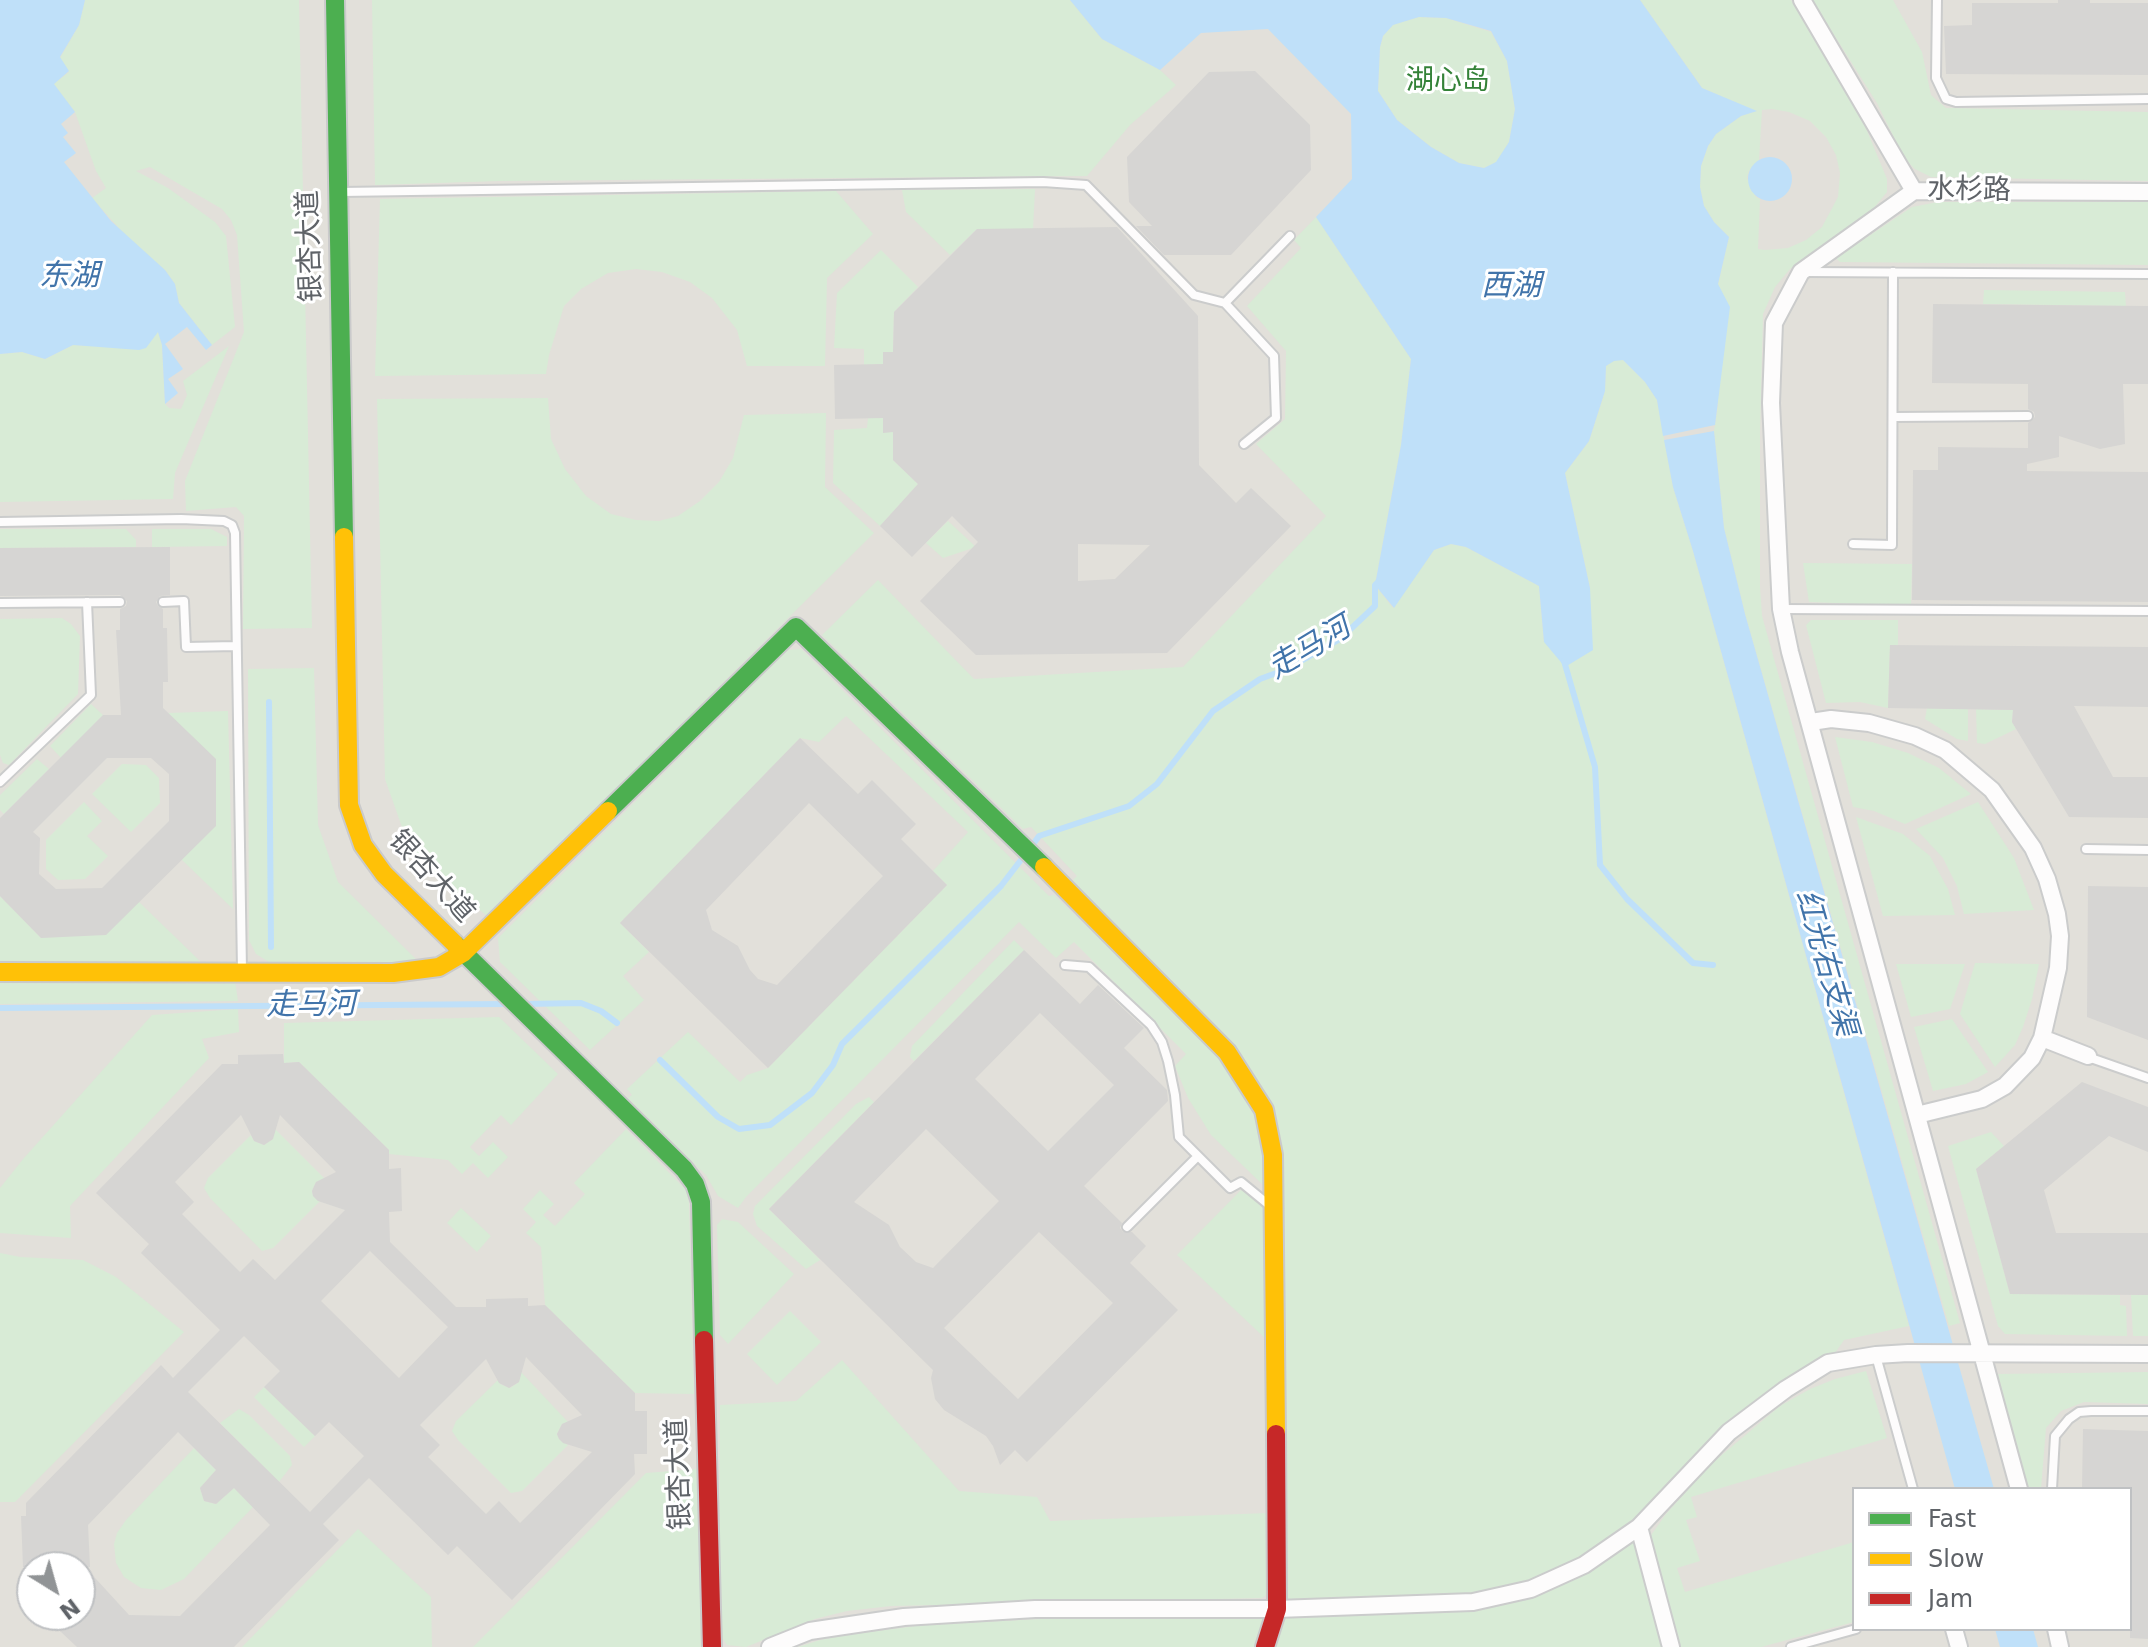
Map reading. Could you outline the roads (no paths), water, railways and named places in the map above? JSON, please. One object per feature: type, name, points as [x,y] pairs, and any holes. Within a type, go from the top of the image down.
[{"type":"street","name":"银杏大道","points":[[335,0],[349,805],[355,828],[370,858],[684,1169],[695,1184],[701,1202],[712,1647]]},
{"type":"street","name":"水杉路","points":[[1802,0],[1914,191],[2148,192]]},
{"type":"street","points":[[1914,191],[1801,272],[1774,323],[1771,403],[1781,609],[2018,1487]]},
{"type":"street","points":[[0,972],[421,971],[439,967],[463,953],[796,627],[1052,875],[1227,1052],[1264,1110],[1270,1132],[1273,1208],[1278,1557],[1277,1609],[1265,1647]]},
{"type":"street","points":[[1811,722],[1831,719],[1869,723],[1915,736],[1945,750],[1992,790],[2033,848],[2047,879],[2057,914],[2060,936],[2058,968],[2042,1038],[2032,1058],[2005,1086],[1982,1099],[1917,1115]]},
{"type":"street","points":[[2042,1038],[2088,1056]]},
{"type":"street","points":[[770,1647],[810,1631],[904,1617],[1035,1609],[1277,1609],[1473,1602],[1502,1596],[1531,1589],[1584,1565],[1639,1527],[1729,1432],[1786,1389],[1828,1363],[1908,1353],[2148,1354]]},
{"type":"street","points":[[1639,1527],[1671,1647]]},
{"type":"lane","points":[[1937,0],[1936,78],[1946,99],[1956,102],[2148,99]]},
{"type":"lane","points":[[337,192],[1043,182],[1086,185],[1194,295],[1225,303],[1274,356],[1276,418],[1244,444]]},
{"type":"lane","points":[[1225,303],[1290,236]]},
{"type":"lane","points":[[1801,272],[2148,274]]},
{"type":"lane","points":[[1853,544],[1892,545],[1893,272]]},
{"type":"lane","points":[[1894,417],[2028,416]]},
{"type":"lane","points":[[0,522],[181,519],[224,521],[232,525],[235,533],[242,971]]},
{"type":"lane","points":[[163,602],[184,601],[186,647],[236,646]]},
{"type":"lane","points":[[0,782],[91,695],[87,602]]},
{"type":"lane","points":[[0,603],[120,602]]},
{"type":"lane","points":[[1781,609],[2148,611]]},
{"type":"lane","points":[[2086,849],[2148,850]]},
{"type":"lane","points":[[1065,965],[1089,967],[1151,1025],[1162,1042],[1168,1061],[1179,1137],[1230,1188],[1241,1182],[1273,1208]]},
{"type":"lane","points":[[2088,1056],[2148,1078]]},
{"type":"lane","points":[[1127,1227],[1198,1156]]},
{"type":"lane","points":[[1876,1355],[1912,1487]]},
{"type":"lane","points":[[2052,1487],[2055,1436],[2069,1419],[2079,1412],[2148,1411]]},
{"type":"lane","points":[[1791,1647],[1852,1630]]},
{"type":"water","name":"东湖","points":[[0,0],[85,0],[79,25],[60,57],[69,71],[54,84],[75,112],[61,124],[68,133],[63,137],[76,153],[64,162],[111,221],[165,270],[175,284],[179,303],[212,345],[206,350],[187,327],[165,344],[183,369],[168,379],[178,393],[165,404],[162,345],[158,332],[146,348],[139,350],[73,345],[45,359],[22,352],[0,354]]},
{"type":"water","name":"西湖","points":[[1070,0],[1640,0],[1702,88],[1757,111],[1741,116],[1716,134],[1701,166],[1700,187],[1704,206],[1729,237],[1718,284],[1730,307],[1715,425],[1663,436],[1657,400],[1645,382],[1623,360],[1614,361],[1606,366],[1605,391],[1589,441],[1565,473],[1590,588],[1593,650],[1565,667],[1544,642],[1539,586],[1466,547],[1451,544],[1434,550],[1394,608],[1375,585],[1401,445],[1411,359],[1316,217],[1352,179],[1351,114],[1268,29],[1201,33],[1160,70],[1102,39]],"holes":[[[1419,17],[1446,18],[1491,31],[1507,61],[1515,109],[1509,142],[1496,162],[1484,168],[1459,163],[1431,147],[1397,120],[1378,91],[1380,47],[1383,36],[1393,25]]]},
{"type":"water","points":[[1770,157],[1786,163],[1792,179],[1786,195],[1770,201],[1754,195],[1748,179],[1754,163]]},
{"type":"water","name":"红光右支渠","points":[[1714,431],[1724,528],[1745,614],[1993,1487],[1954,1487],[1673,487],[1664,440]]},
{"type":"water","points":[[1996,1631],[2034,1631],[2038,1647],[2000,1647]]},
{"type":"waterway","name":"走马河","points":[[1031,847],[1039,836],[1129,806],[1157,784],[1213,711],[1260,679],[1287,669],[1340,639],[1375,606],[1375,585],[1379,581]]},
{"type":"waterway","name":"走马河","points":[[1564,661],[1595,767],[1600,865],[1627,899],[1693,963],[1713,965]]},
{"type":"waterway","points":[[269,702],[271,947]]},
{"type":"waterway","name":"走马河","points":[[660,1060],[718,1117],[739,1129],[770,1125],[812,1093],[833,1065],[842,1044],[1001,886],[1024,856]]},
{"type":"waterway","name":"走马河","points":[[526,1004],[581,1003],[601,1011],[617,1023]]},
{"type":"waterway","name":"走马河","points":[[0,1008],[507,1004]]},
{"type":"park label","name":"湖心岛","points":[[1448,82]]}]
